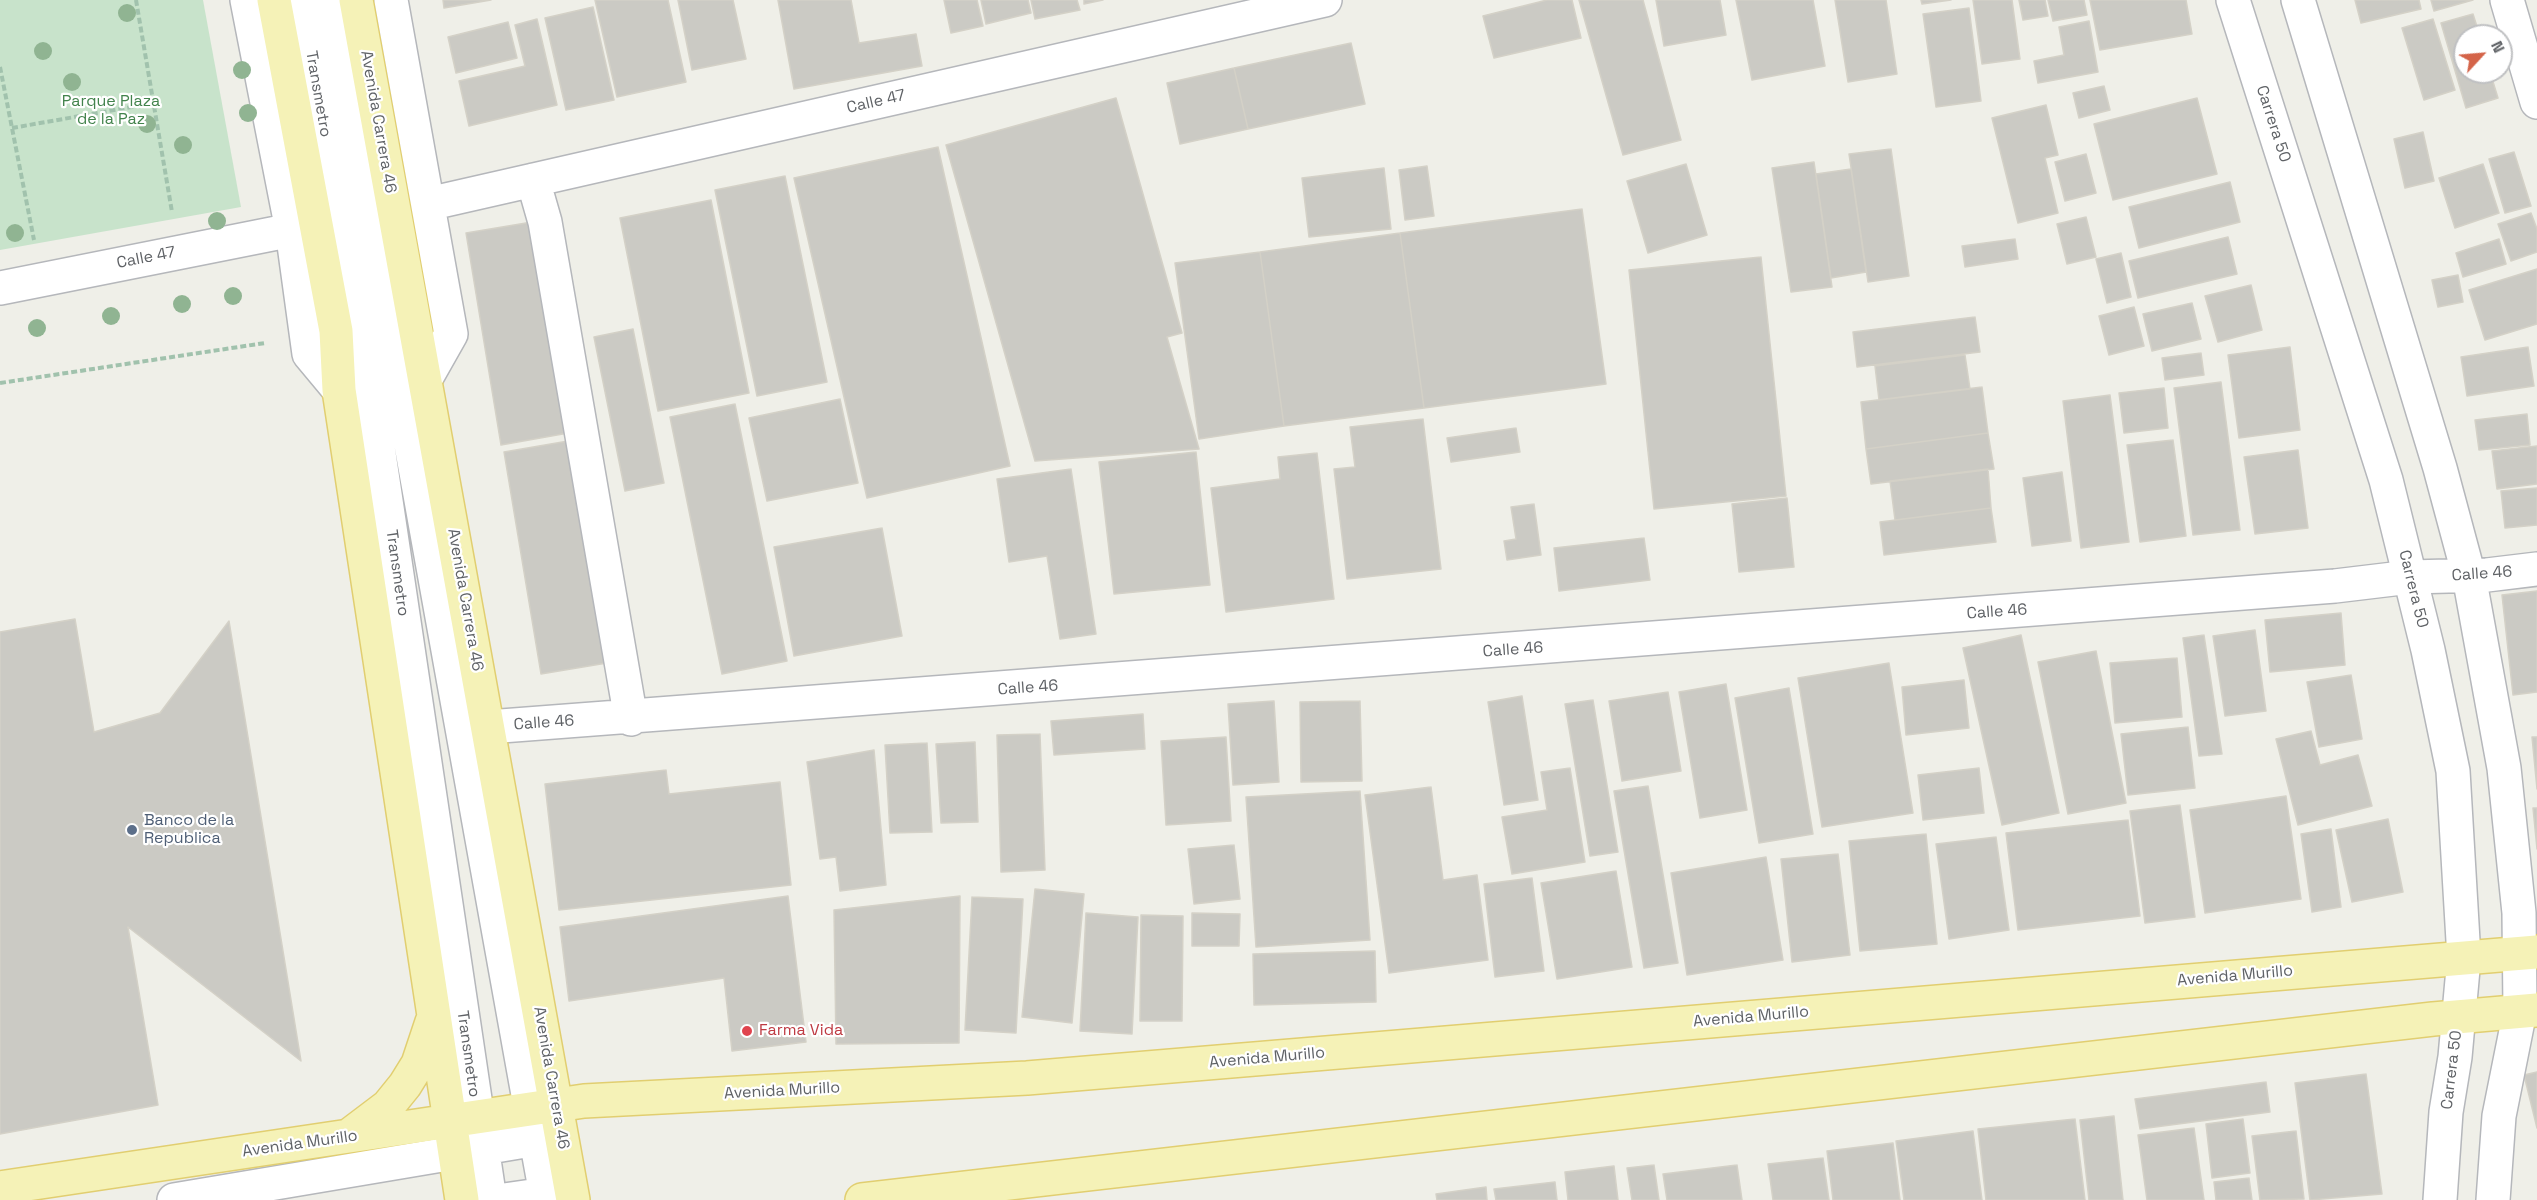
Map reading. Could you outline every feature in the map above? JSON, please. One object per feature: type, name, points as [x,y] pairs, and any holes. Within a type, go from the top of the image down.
[{"type":"main road","name":"Avenida Carrera 46","points":[[274,0],[375,323],[425,380],[488,728],[541,1118],[556,1198]]},
{"type":"main road","name":"Avenida Carrera 46","points":[[356,0],[375,323],[339,390],[433,1018],[466,1135],[462,1200]]},
{"type":"main road","name":"Avenida Murillo","points":[[0,1188],[344,1138],[466,1135],[541,1118],[2529,952]]},
{"type":"main road","points":[[862,1200],[2528,1010]]},
{"type":"main road","points":[[344,1138],[374,1118],[405,1085],[418,1064],[433,1018]]},
{"type":"street","points":[[247,0],[292,230],[309,354],[339,390]]},
{"type":"street","name":"Transmetro","points":[[301,0],[375,323],[541,1118]]},
{"type":"street","name":"Transmetro","points":[[331,0],[375,323],[466,1135],[490,1200]]},
{"type":"street","points":[[391,0],[451,334],[425,380]]},
{"type":"street","name":"Calle 47","points":[[428,204],[1325,0]]},
{"type":"street","name":"Carrera 50","points":[[2233,0],[2386,480],[2410,577],[2452,771],[2464,958],[2440,1200]]},
{"type":"street","points":[[2298,0],[2440,468],[2469,576],[2504,768],[2529,952],[2528,1010],[2514,1051],[2499,1116],[2493,1200]]},
{"type":"street","points":[[2507,0],[2537,102]]},
{"type":"street","points":[[533,180],[545,222],[631,719]]},
{"type":"street","name":"Calle 47","points":[[0,288],[292,230]]},
{"type":"street","name":"Calle 46","points":[[488,728],[525,723],[631,719],[2335,586],[2410,577],[2469,576],[2537,569]]},
{"type":"street","points":[[174,1200],[466,1135]]},
{"type":"street","points":[[504,1200],[556,1198]]},
{"type":"path","points":[[136,0],[179,252]]},
{"type":"path","points":[[0,67],[41,280]]},
{"type":"path","points":[[12,128],[154,104]]},
{"type":"green space","name":"Parque Plaza de la Paz","points":[[0,0],[203,0],[241,207],[0,250]]},
{"type":"building","points":[[443,0],[491,0],[444,8]]},
{"type":"building","points":[[595,0],[668,0],[686,82],[617,97]]},
{"type":"building","points":[[678,0],[733,0],[746,59],[692,70]]},
{"type":"building","points":[[778,0],[851,0],[859,43],[916,34],[922,66],[794,89]]},
{"type":"building","points":[[944,0],[977,0],[983,26],[951,33]]},
{"type":"building","points":[[981,0],[1028,0],[1031,13],[986,24]]},
{"type":"building","points":[[1031,0],[1077,0],[1080,10],[1035,19]]},
{"type":"building","points":[[1084,0],[1103,0],[1084,4]]},
{"type":"building","points":[[1547,0],[1572,0],[1581,38],[1494,58],[1483,16]]},
{"type":"building","points":[[1579,0],[1643,0],[1681,140],[1623,155]]},
{"type":"building","points":[[1656,0],[1720,0],[1726,35],[1664,46]]},
{"type":"building","points":[[1736,0],[1813,0],[1825,66],[1752,80]]},
{"type":"building","points":[[1835,0],[1886,0],[1897,74],[1848,82]]},
{"type":"building","points":[[1921,0],[1951,0],[1922,4]]},
{"type":"building","points":[[1973,0],[2012,0],[2020,59],[1982,64]]},
{"type":"building","points":[[2019,0],[2045,0],[2048,16],[2023,20]]},
{"type":"building","points":[[2048,0],[2084,0],[2087,15],[2053,21]]},
{"type":"building","points":[[2090,0],[2186,0],[2192,34],[2100,50]]},
{"type":"building","points":[[2355,0],[2419,0],[2421,9],[2361,23]]},
{"type":"building","points":[[2431,0],[2473,0],[2434,11]]},
{"type":"building","points":[[593,7],[614,100],[566,110],[545,18]]},
{"type":"building","points":[[1969,8],[1981,101],[1936,107],[1923,14]]},
{"type":"building","points":[[2473,14],[2476,24],[2453,24],[2453,64],[2441,23]]},
{"type":"building","points":[[537,19],[557,105],[469,126],[459,81],[525,66],[515,25]]},
{"type":"building","points":[[2433,19],[2455,90],[2424,100],[2402,28]]},
{"type":"building","points":[[2089,21],[2098,72],[2038,83],[2034,61],[2064,55],[2059,27]]},
{"type":"building","points":[[508,22],[517,58],[456,73],[448,37]]},
{"type":"building","points":[[1351,43],[1365,104],[1248,129],[1234,68]]},
{"type":"building","points":[[1234,68],[1248,129],[1180,144],[1167,83]]},
{"type":"building","points":[[2459,84],[2494,84],[2498,98],[2466,108]]},
{"type":"building","points":[[2104,86],[2110,110],[2079,118],[2073,93]]},
{"type":"building","points":[[1116,98],[1182,333],[1167,337],[1199,449],[1035,461],[946,145]]},
{"type":"building","points":[[2197,98],[2217,174],[2113,200],[2094,124]]},
{"type":"building","points":[[2046,105],[2058,155],[2045,158],[2058,213],[2018,223],[1992,118]]},
{"type":"building","points":[[2423,132],[2434,181],[2405,188],[2394,139]]},
{"type":"building","points":[[938,147],[1010,466],[867,498],[794,178]]},
{"type":"building","points":[[1891,149],[1909,276],[1868,282],[1849,154]]},
{"type":"building","points":[[2514,152],[2531,206],[2505,213],[2489,159]]},
{"type":"building","points":[[2086,154],[2096,193],[2065,201],[2055,162]]},
{"type":"building","points":[[1814,162],[1832,287],[1791,292],[1772,168]]},
{"type":"building","points":[[1686,164],[1707,235],[1648,253],[1627,181]]},
{"type":"building","points":[[2483,164],[2499,213],[2455,228],[2439,178]]},
{"type":"building","points":[[1427,166],[1434,216],[1405,220],[1399,170]]},
{"type":"building","points":[[1384,168],[1391,229],[1309,237],[1302,178]]},
{"type":"building","points":[[1851,169],[1866,272],[1831,278],[1816,174]]},
{"type":"building","points":[[785,176],[827,382],[757,396],[715,190]]},
{"type":"building","points":[[2230,182],[2240,222],[2139,248],[2129,207]]},
{"type":"building","points":[[711,200],[749,393],[658,411],[620,218]]},
{"type":"building","points":[[1582,209],[1606,384],[1424,408],[1400,233]]},
{"type":"building","points":[[2531,213],[2537,229],[2537,252],[2511,261],[2498,224]]},
{"type":"building","points":[[2086,217],[2096,257],[2067,264],[2057,224]]},
{"type":"building","points":[[538,221],[574,432],[501,445],[466,233]]},
{"type":"building","points":[[1400,233],[1424,408],[1284,426],[1260,252]]},
{"type":"building","points":[[2228,237],[2237,274],[2138,298],[2129,261]]},
{"type":"building","points":[[2015,239],[2018,259],[1965,267],[1962,246]]},
{"type":"building","points":[[2499,239],[2506,264],[2463,277],[2456,253]]},
{"type":"building","points":[[1260,252],[1284,426],[1199,439],[1175,263]]},
{"type":"building","points":[[2121,253],[2131,297],[2107,303],[2096,259]]},
{"type":"building","points":[[1761,257],[1786,496],[1654,509],[1629,270]]},
{"type":"building","points":[[2537,269],[2537,324],[2485,340],[2469,290]]},
{"type":"building","points":[[2458,275],[2463,302],[2438,307],[2432,280]]},
{"type":"building","points":[[2251,285],[2262,330],[2218,342],[2205,296]]},
{"type":"building","points":[[2192,303],[2201,339],[2152,351],[2143,314]]},
{"type":"building","points":[[2134,307],[2144,346],[2109,355],[2099,316]]},
{"type":"building","points":[[1975,317],[1980,352],[1857,367],[1853,332]]},
{"type":"building","points":[[633,329],[664,483],[625,491],[594,337]]},
{"type":"building","points":[[2290,347],[2300,430],[2239,438],[2228,355]]},
{"type":"building","points":[[2528,347],[2534,386],[2467,396],[2461,357]]},
{"type":"building","points":[[2201,353],[2204,375],[2165,380],[2162,358]]},
{"type":"building","points":[[1965,355],[1970,389],[1879,400],[1875,366]]},
{"type":"building","points":[[2221,382],[2240,530],[2193,535],[2174,388]]},
{"type":"building","points":[[1982,387],[1988,433],[1866,449],[1861,402]]},
{"type":"building","points":[[2164,388],[2168,428],[2124,433],[2119,393]]},
{"type":"building","points":[[2110,395],[2129,542],[2081,548],[2063,401]]},
{"type":"building","points":[[840,399],[858,483],[767,501],[749,418]]},
{"type":"building","points":[[735,404],[787,661],[722,674],[670,417]]},
{"type":"building","points":[[2527,414],[2530,445],[2479,450],[2475,420]]},
{"type":"building","points":[[1423,419],[1441,569],[1347,579],[1334,469],[1355,467],[1350,427]]},
{"type":"building","points":[[1516,428],[1520,452],[1451,462],[1447,438]]},
{"type":"building","points":[[1988,433],[1994,469],[1871,484],[1866,449]]},
{"type":"building","points":[[574,440],[613,662],[541,674],[504,452]]},
{"type":"building","points":[[2173,440],[2186,536],[2140,542],[2127,445]]},
{"type":"building","points":[[2537,446],[2537,484],[2497,489],[2492,451]]},
{"type":"building","points":[[2298,450],[2308,528],[2255,534],[2244,457]]},
{"type":"building","points":[[1196,452],[1210,585],[1114,594],[1099,462]]},
{"type":"building","points":[[1317,453],[1334,599],[1226,612],[1211,488],[1280,479],[1278,457]]},
{"type":"building","points":[[1071,469],[1096,634],[1060,639],[1047,556],[1009,562],[997,479]]},
{"type":"building","points":[[1988,469],[1991,508],[1895,520],[1890,481]]},
{"type":"building","points":[[2062,472],[2071,541],[2032,546],[2023,478]]},
{"type":"building","points":[[2537,488],[2537,525],[2505,528],[2501,491]]},
{"type":"building","points":[[1787,498],[1794,567],[1739,572],[1732,504]]},
{"type":"building","points":[[1534,504],[1541,555],[1507,560],[1504,541],[1516,539],[1511,507]]},
{"type":"building","points":[[1991,508],[1996,542],[1884,555],[1880,522]]},
{"type":"building","points":[[882,528],[902,636],[794,656],[774,547]]},
{"type":"building","points":[[1644,538],[1650,580],[1559,591],[1554,548]]},
{"type":"building","points":[[2537,591],[2537,692],[2513,695],[2502,595]]},
{"type":"building","points":[[2341,613],[2345,665],[2270,672],[2265,620]]},
{"type":"building","name":"Banco de la Republica","points":[[75,619],[94,732],[160,713],[229,621],[301,1061],[128,927],[158,1105],[0,1134],[0,632]]},
{"type":"building","points":[[2255,630],[2266,711],[2225,716],[2213,636]]},
{"type":"building","points":[[2021,635],[2059,813],[2002,825],[1963,648]]},
{"type":"building","points":[[2204,635],[2222,754],[2199,756],[2183,638]]},
{"type":"building","points":[[2096,651],[2126,803],[2068,814],[2038,662]]},
{"type":"building","points":[[2177,658],[2182,717],[2115,723],[2110,663]]},
{"type":"building","points":[[1889,663],[1913,813],[1822,827],[1798,678]]},
{"type":"building","points":[[2351,675],[2362,739],[2319,747],[2307,682]]},
{"type":"building","points":[[1964,680],[1969,728],[1906,735],[1902,687]]},
{"type":"building","points":[[1726,684],[1747,810],[1700,818],[1679,692]]},
{"type":"building","points":[[1789,688],[1813,834],[1759,843],[1735,698]]},
{"type":"building","points":[[1668,692],[1681,771],[1622,781],[1609,701]]},
{"type":"building","points":[[1522,696],[1538,800],[1504,805],[1488,702]]},
{"type":"building","points":[[1593,700],[1618,852],[1590,856],[1565,704]]},
{"type":"building","points":[[1274,701],[1279,782],[1233,785],[1228,704]]},
{"type":"building","points":[[1360,701],[1362,781],[1301,782],[1300,702]]},
{"type":"building","points":[[1143,714],[1145,749],[1054,755],[1051,721]]},
{"type":"building","points":[[2188,727],[2195,788],[2128,795],[2121,734]]},
{"type":"building","points":[[2311,731],[2320,765],[2358,755],[2372,806],[2298,825],[2276,739]]},
{"type":"building","points":[[1040,734],[1045,870],[1001,872],[997,735]]},
{"type":"building","points":[[1226,737],[1231,821],[1166,825],[1161,741]]},
{"type":"building","points":[[2532,737],[2537,737],[2537,789]]},
{"type":"building","points":[[975,742],[978,822],[941,823],[936,744]]},
{"type":"building","points":[[927,743],[932,832],[890,833],[885,745]]},
{"type":"building","points":[[874,750],[886,885],[840,891],[836,857],[820,859],[807,762]]},
{"type":"building","points":[[1570,768],[1585,862],[1512,874],[1502,817],[1547,810],[1541,772]]},
{"type":"building","points":[[1979,768],[1984,813],[1923,820],[1918,775]]},
{"type":"building","points":[[666,770],[669,794],[780,782],[791,885],[559,910],[545,784]]},
{"type":"building","points":[[1648,786],[1678,963],[1644,968],[1614,791]]},
{"type":"building","points":[[1431,787],[1443,880],[1477,875],[1488,960],[1389,973],[1365,795]]},
{"type":"building","points":[[1360,791],[1370,940],[1256,947],[1246,797]]},
{"type":"building","points":[[2286,796],[2301,899],[2205,913],[2190,810]]},
{"type":"building","points":[[2180,805],[2195,917],[2145,923],[2130,811]]},
{"type":"building","points":[[2533,808],[2537,808],[2537,849]]},
{"type":"building","points":[[2388,819],[2403,892],[2352,902],[2336,830]]},
{"type":"building","points":[[2128,820],[2140,916],[2018,930],[2006,833]]},
{"type":"building","points":[[2331,829],[2341,907],[2312,912],[2301,834]]},
{"type":"building","points":[[1926,834],[1937,944],[1860,951],[1849,841]]},
{"type":"building","points":[[1996,837],[2009,930],[1949,939],[1936,844]]},
{"type":"building","points":[[1234,845],[1240,899],[1194,904],[1188,849]]},
{"type":"building","points":[[1838,854],[1850,955],[1792,962],[1781,859]]},
{"type":"building","points":[[1766,857],[1783,960],[1687,975],[1671,873]]},
{"type":"building","points":[[1616,871],[1632,967],[1557,979],[1541,883]]},
{"type":"building","points":[[1532,878],[1544,971],[1495,977],[1484,884]]},
{"type":"building","points":[[1035,889],[1084,894],[1072,1023],[1022,1017]]},
{"type":"building","points":[[788,896],[806,1042],[732,1051],[724,978],[569,1001],[560,927]]},
{"type":"building","points":[[960,896],[959,1043],[836,1044],[834,910]]},
{"type":"building","points":[[972,897],[1023,899],[1016,1033],[965,1030]]},
{"type":"building","points":[[1086,913],[1138,917],[1132,1034],[1080,1031]]},
{"type":"building","points":[[1192,913],[1240,914],[1239,946],[1192,946]]},
{"type":"building","points":[[1141,915],[1183,916],[1182,1021],[1140,1021]]},
{"type":"building","points":[[1375,951],[1376,1002],[1254,1005],[1253,954]]},
{"type":"building","points":[[2537,1072],[2537,1128],[2524,1075]]},
{"type":"building","points":[[2366,1074],[2382,1194],[2310,1200],[2295,1083]]},
{"type":"building","points":[[2266,1082],[2270,1112],[2140,1129],[2135,1099]]},
{"type":"building","points":[[2114,1116],[2123,1200],[2089,1200],[2080,1120]]},
{"type":"building","points":[[2075,1119],[2085,1200],[1986,1200],[1978,1129]]},
{"type":"building","points":[[2243,1119],[2250,1173],[2212,1178],[2206,1124]]},
{"type":"building","points":[[2194,1128],[2204,1200],[2147,1200],[2138,1135]]},
{"type":"building","points":[[1973,1131],[1982,1200],[1904,1200],[1896,1141]]},
{"type":"building","points":[[2296,1131],[2304,1199],[2260,1200],[2252,1136]]},
{"type":"building","points":[[1893,1143],[1900,1200],[1833,1200],[1827,1151]]},
{"type":"building","points":[[1823,1158],[1829,1200],[1773,1200],[1768,1164]]},
{"type":"building","points":[[1654,1165],[1659,1200],[1632,1200],[1627,1168]]},
{"type":"building","points":[[1737,1165],[1742,1200],[1667,1200],[1663,1174]]},
{"type":"building","points":[[1614,1166],[1618,1200],[1568,1200],[1565,1172]]},
{"type":"building","points":[[2249,1178],[2252,1200],[2216,1200],[2214,1182]]},
{"type":"building","points":[[1555,1182],[1557,1200],[1496,1200],[1494,1189]]},
{"type":"building","points":[[1486,1187],[1487,1200],[1437,1200],[1436,1194]]},
{"type":"place","name":"Banco de la Republica","points":[[132,830]]},
{"type":"place","name":"Farma Vida","points":[[747,1031]]}]
